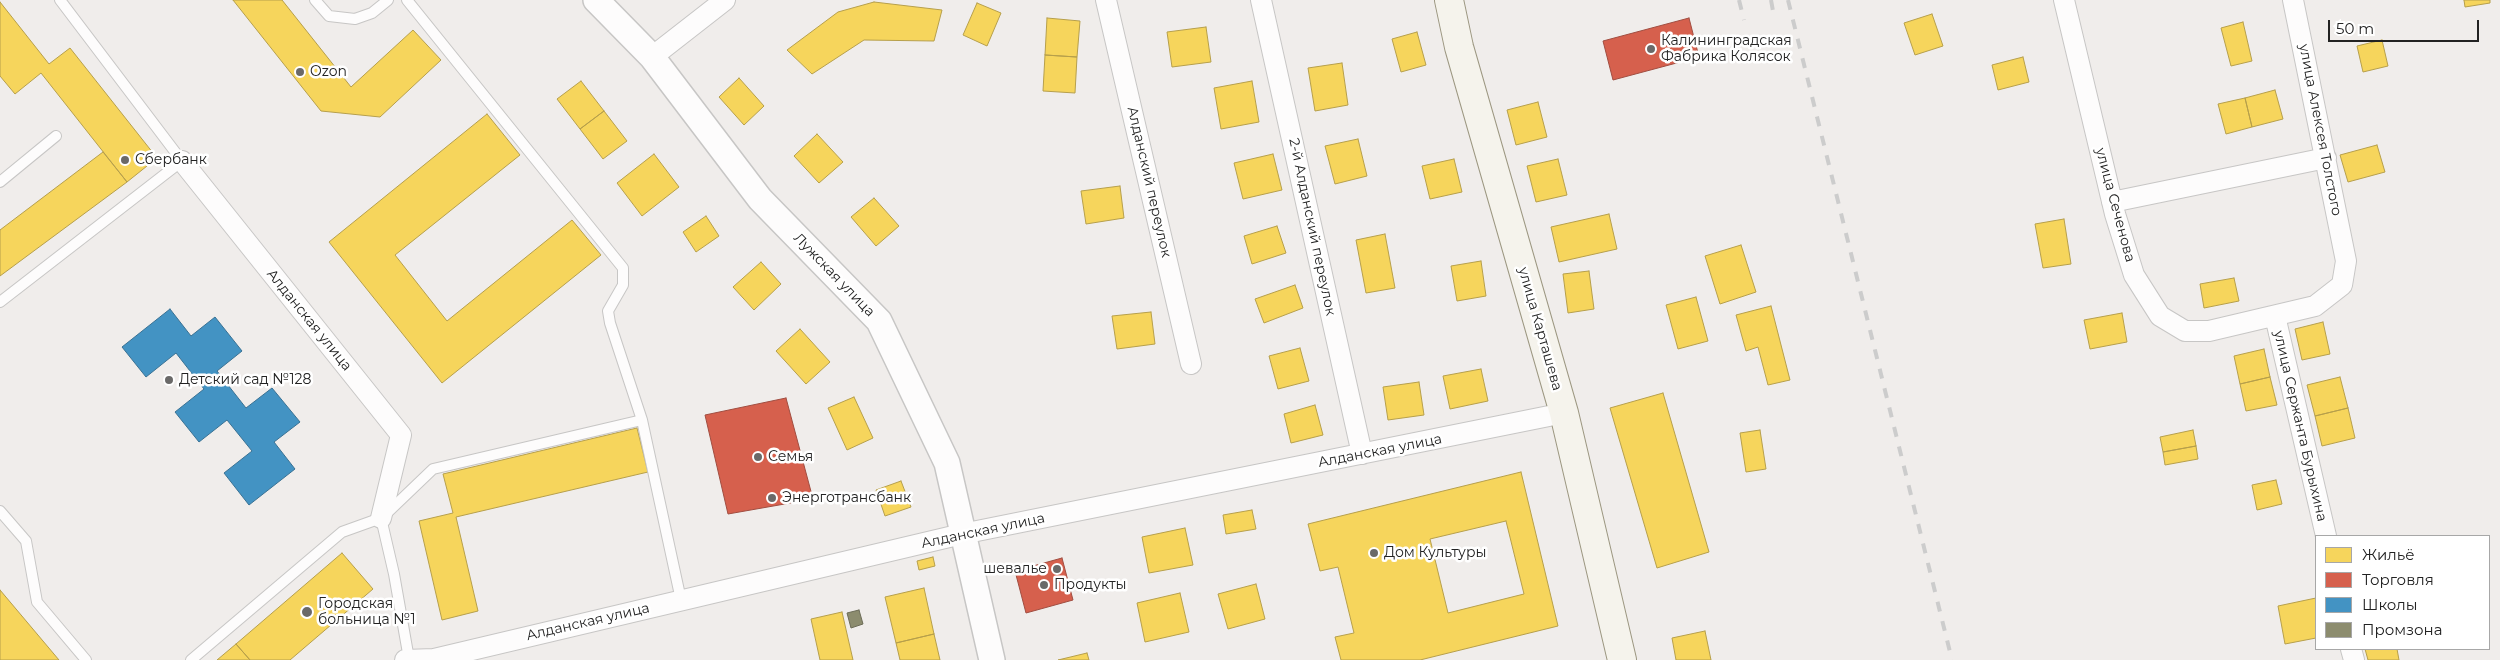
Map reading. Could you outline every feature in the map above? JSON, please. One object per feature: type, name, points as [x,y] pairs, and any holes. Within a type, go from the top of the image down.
[{"type":"main road","name":"улица Карташева","points":[[1449,0],[1459,47],[1564,413],[1622,660]]},
{"type":"street","name":"Лужская улица","points":[[596,0],[652,57],[760,199],[879,321],[947,463],[992,660]]},
{"type":"street","points":[[652,57],[725,0]]},
{"type":"street","name":"Алданский переулок","points":[[1106,0],[1191,364]]},
{"type":"street","name":"2-й Алданский переулок","points":[[1261,0],[1362,454]]},
{"type":"street","name":"улица Сеченова","points":[[2064,0],[2112,202],[2134,275],[2160,316],[2185,331],[2209,331],[2315,306],[2342,285],[2346,260]]},
{"type":"street","name":"улица Алексея Толстого","points":[[2293,0],[2346,260]]},
{"type":"street","points":[[2112,202],[2326,158]]},
{"type":"street","name":"Алданская улица","points":[[182,161],[401,435],[381,518]]},
{"type":"street","name":"улица Сержанта Бурыхина","points":[[2275,316],[2326,535]]},
{"type":"street","name":"Алданская улица","points":[[407,659],[434,659],[962,534],[1564,413]]},
{"type":"lane","points":[[0,302],[182,161],[60,0]]},
{"type":"lane","points":[[315,0],[329,16],[355,19],[372,13],[388,0]]},
{"type":"lane","points":[[407,0],[624,268],[623,285],[608,311],[609,317],[642,420],[681,600]]},
{"type":"lane","points":[[0,182],[56,136]]},
{"type":"lane","points":[[191,660],[342,532],[381,518],[433,469],[642,420]]},
{"type":"lane","points":[[0,511],[26,542],[37,602],[86,660]]},
{"type":"lane","points":[[381,518],[394,574],[407,659]]},
{"type":"building: Жильё","points":[[233,0],[282,0],[351,87],[413,30],[441,60],[380,117],[321,111]]},
{"type":"building: Жильё","points":[[2464,0],[2490,0],[2490,3],[2465,7]]},
{"type":"building: Жильё","points":[[0,2],[49,64],[70,48],[157,158],[127,182],[41,73],[15,94],[0,76]]},
{"type":"building: Жильё","points":[[874,2],[942,10],[934,41],[864,40],[812,74],[787,50],[838,12]]},
{"type":"building: Жильё","points":[[977,3],[1001,13],[987,46],[963,35]]},
{"type":"building: Жильё","points":[[1932,14],[1943,46],[1915,55],[1904,23]]},
{"type":"building: Жильё","points":[[1047,18],[1080,21],[1077,57],[1045,55]]},
{"type":"building: Жильё","points":[[2243,22],[2252,61],[2231,66],[2221,28]]},
{"type":"building: Жильё","points":[[1206,27],[1211,62],[1172,67],[1167,32]]},
{"type":"building: Жильё","points":[[1417,32],[1426,65],[1401,72],[1392,39]]},
{"type":"building: Жильё","points":[[2382,40],[2388,66],[2363,72],[2357,46]]},
{"type":"building: Жильё","points":[[1045,55],[1077,57],[1075,93],[1043,91]]},
{"type":"building: Жильё","points":[[2023,57],[2029,82],[1998,90],[1992,65]]},
{"type":"building: Жильё","points":[[1342,63],[1348,105],[1315,111],[1308,68]]},
{"type":"building: Жильё","points":[[739,78],[764,106],[744,125],[719,97]]},
{"type":"building: Жильё","points":[[581,81],[604,111],[580,129],[557,99]]},
{"type":"building: Жильё","points":[[1252,81],[1259,122],[1221,129],[1214,88]]},
{"type":"building: Жильё","points":[[2275,90],[2283,119],[2252,127],[2245,98]]},
{"type":"building: Жильё","points":[[2245,98],[2252,127],[2226,134],[2218,104]]},
{"type":"building: Жильё","points":[[1538,102],[1547,137],[1516,145],[1507,110]]},
{"type":"building: Жильё","points":[[604,111],[627,141],[603,159],[580,129]]},
{"type":"building: Жильё","points":[[487,114],[520,155],[395,255],[447,321],[572,220],[601,255],[442,383],[329,242]]},
{"type":"building: Жильё","points":[[817,134],[843,162],[819,183],[794,156]]},
{"type":"building: Жильё","points":[[1358,139],[1367,176],[1335,184],[1325,146]]},
{"type":"building: Жильё","points":[[2377,145],[2385,172],[2348,182],[2340,155]]},
{"type":"building: Жильё","points":[[103,152],[127,182],[0,276],[0,230]]},
{"type":"building: Жильё","points":[[654,154],[679,187],[642,216],[617,183]]},
{"type":"building: Жильё","points":[[1273,154],[1282,190],[1243,199],[1234,163]]},
{"type":"building: Жильё","points":[[1454,159],[1462,192],[1430,199],[1422,166]]},
{"type":"building: Жильё","points":[[1558,159],[1567,195],[1536,202],[1527,166]]},
{"type":"building: Жильё","points":[[1120,186],[1124,218],[1086,224],[1081,191]]},
{"type":"building: Жильё","points":[[874,198],[899,226],[876,246],[851,217]]},
{"type":"building: Жильё","points":[[1609,214],[1617,249],[1559,262],[1551,227]]},
{"type":"building: Жильё","points":[[706,216],[719,236],[696,252],[683,232]]},
{"type":"building: Жильё","points":[[2064,219],[2071,264],[2043,268],[2035,224]]},
{"type":"building: Жильё","points":[[1277,226],[1286,253],[1252,264],[1244,236]]},
{"type":"building: Жильё","points":[[1385,234],[1395,288],[1366,293],[1356,240]]},
{"type":"building: Жильё","points":[[1741,245],[1756,292],[1720,304],[1705,256]]},
{"type":"building: Жильё","points":[[1481,261],[1486,296],[1457,301],[1451,266]]},
{"type":"building: Жильё","points":[[761,262],[781,284],[754,310],[733,287]]},
{"type":"building: Жильё","points":[[1589,271],[1594,309],[1568,313],[1563,274]]},
{"type":"building: Жильё","points":[[2234,278],[2239,301],[2204,308],[2200,284]]},
{"type":"building: Жильё","points":[[1295,285],[1303,308],[1264,323],[1255,299]]},
{"type":"building: Жильё","points":[[1696,297],[1708,341],[1678,349],[1666,305]]},
{"type":"building: Жильё","points":[[1771,306],[1790,380],[1768,385],[1758,347],[1746,351],[1736,315]]},
{"type":"building: Жильё","points":[[1151,312],[1155,344],[1117,349],[1112,316]]},
{"type":"building: Жильё","points":[[2122,313],[2127,342],[2090,349],[2084,320]]},
{"type":"building: Жильё","points":[[2323,322],[2330,354],[2302,360],[2295,329]]},
{"type":"building: Жильё","points":[[800,329],[830,362],[806,384],[776,351]]},
{"type":"building: Жильё","points":[[1300,348],[1309,381],[1278,389],[1269,356]]},
{"type":"building: Жильё","points":[[2264,349],[2270,377],[2240,384],[2234,356]]},
{"type":"building: Жильё","points":[[1481,369],[1488,401],[1450,409],[1443,376]]},
{"type":"building: Жильё","points":[[2270,377],[2277,405],[2246,411],[2240,384]]},
{"type":"building: Жильё","points":[[2340,377],[2348,408],[2315,416],[2307,385]]},
{"type":"building: Жильё","points":[[1419,382],[1424,415],[1388,420],[1383,387]]},
{"type":"building: Жильё","points":[[1663,393],[1709,552],[1657,568],[1610,408]]},
{"type":"building: Жильё","points":[[854,397],[873,438],[847,450],[828,408]]},
{"type":"building: Жильё","points":[[1315,405],[1323,435],[1291,443],[1284,414]]},
{"type":"building: Жильё","points":[[2348,408],[2355,438],[2322,446],[2315,416]]},
{"type":"building: Жильё","points":[[637,428],[648,472],[456,517],[478,611],[442,620],[419,521],[453,513],[443,474]]},
{"type":"building: Жильё","points":[[1760,430],[1766,469],[1746,472],[1740,433]]},
{"type":"building: Жильё","points":[[2193,430],[2196,446],[2163,452],[2160,437]]},
{"type":"building: Жильё","points":[[2196,446],[2198,459],[2165,465],[2163,452]]},
{"type":"building: Жильё","name":"Дом Культуры","points":[[1521,472],[1558,626],[1420,660],[1341,660],[1335,637],[1354,633],[1338,567],[1320,571],[1308,524]],"holes":[[[1506,521],[1524,594],[1448,613],[1430,539]]]},
{"type":"building: Жильё","points":[[2276,480],[2282,504],[2257,510],[2252,485]]},
{"type":"building: Жильё","points":[[901,481],[911,507],[885,516],[876,490]]},
{"type":"building: Жильё","points":[[1252,510],[1256,529],[1226,534],[1223,515]]},
{"type":"building: Жильё","points":[[1185,528],[1193,565],[1149,573],[1142,537]]},
{"type":"building: Жильё","points":[[342,553],[373,589],[290,660],[250,660],[236,644]]},
{"type":"building: Жильё","points":[[933,557],[935,566],[919,570],[917,561]]},
{"type":"building: Жильё","points":[[1256,584],[1265,619],[1228,629],[1218,594]]},
{"type":"building: Жильё","points":[[924,588],[934,634],[896,643],[885,597]]},
{"type":"building: Жильё","points":[[0,590],[59,660],[0,660]]},
{"type":"building: Жильё","points":[[1180,593],[1189,632],[1145,642],[1137,603]]},
{"type":"building: Жильё","points":[[2315,598],[2315,638],[2285,644],[2278,606]]},
{"type":"building: Жильё","points":[[842,612],[853,660],[820,660],[811,619]]},
{"type":"building: Жильё","points":[[1705,631],[1711,660],[1676,660],[1672,638]]},
{"type":"building: Жильё","points":[[934,634],[940,660],[900,660],[896,643]]},
{"type":"building: Жильё","points":[[236,644],[250,660],[217,660]]},
{"type":"building: Жильё","points":[[2365,650],[2397,650],[2399,660],[2368,660]]},
{"type":"building: Жильё","points":[[1087,653],[1089,660],[1058,660]]},
{"type":"building: Торговля","name":"Калининградская Фабрика Колясок","points":[[1689,18],[1699,57],[1613,80],[1603,41]]},
{"type":"building: Торговля","name":"Семья","points":[[786,398],[813,499],[728,514],[705,415]]},
{"type":"building: Торговля","name":"Продукты","points":[[1062,558],[1073,600],[1026,613],[1015,571]]},
{"type":"building: Школы","points":[[170,309],[191,336],[215,317],[242,351],[217,371],[246,408],[272,388],[300,422],[274,442],[295,469],[249,505],[224,473],[252,451],[227,420],[199,442],[175,412],[204,389],[176,353],[146,377],[122,347]]},
{"type":"building: Промзона","points":[[859,610],[863,624],[851,628],[847,613]]},
{"type":"railway","points":[[1739,0],[1744,20]]},
{"type":"railway","points":[[1771,0],[1773,11]]},
{"type":"railway","points":[[1788,0],[1952,660]]},
{"type":"place","name":"Калининградская Фабрика Колясок","points":[[1651,49]]},
{"type":"place","name":"Ozon","points":[[300,72]]},
{"type":"place","name":"Сбербанк","points":[[125,160]]},
{"type":"place","name":"Детский сад №128","points":[[169,380]]},
{"type":"place","name":"Семья","points":[[758,457]]},
{"type":"place","name":"Энерготрансбанк","points":[[772,498]]},
{"type":"place","name":"Дом Культуры","points":[[1374,553]]},
{"type":"place","name":"шевалье","points":[[1057,569]]},
{"type":"place","name":"Продукты","points":[[1044,585]]},
{"type":"place","name":"Городская больница №1","points":[[307,612]]}]
